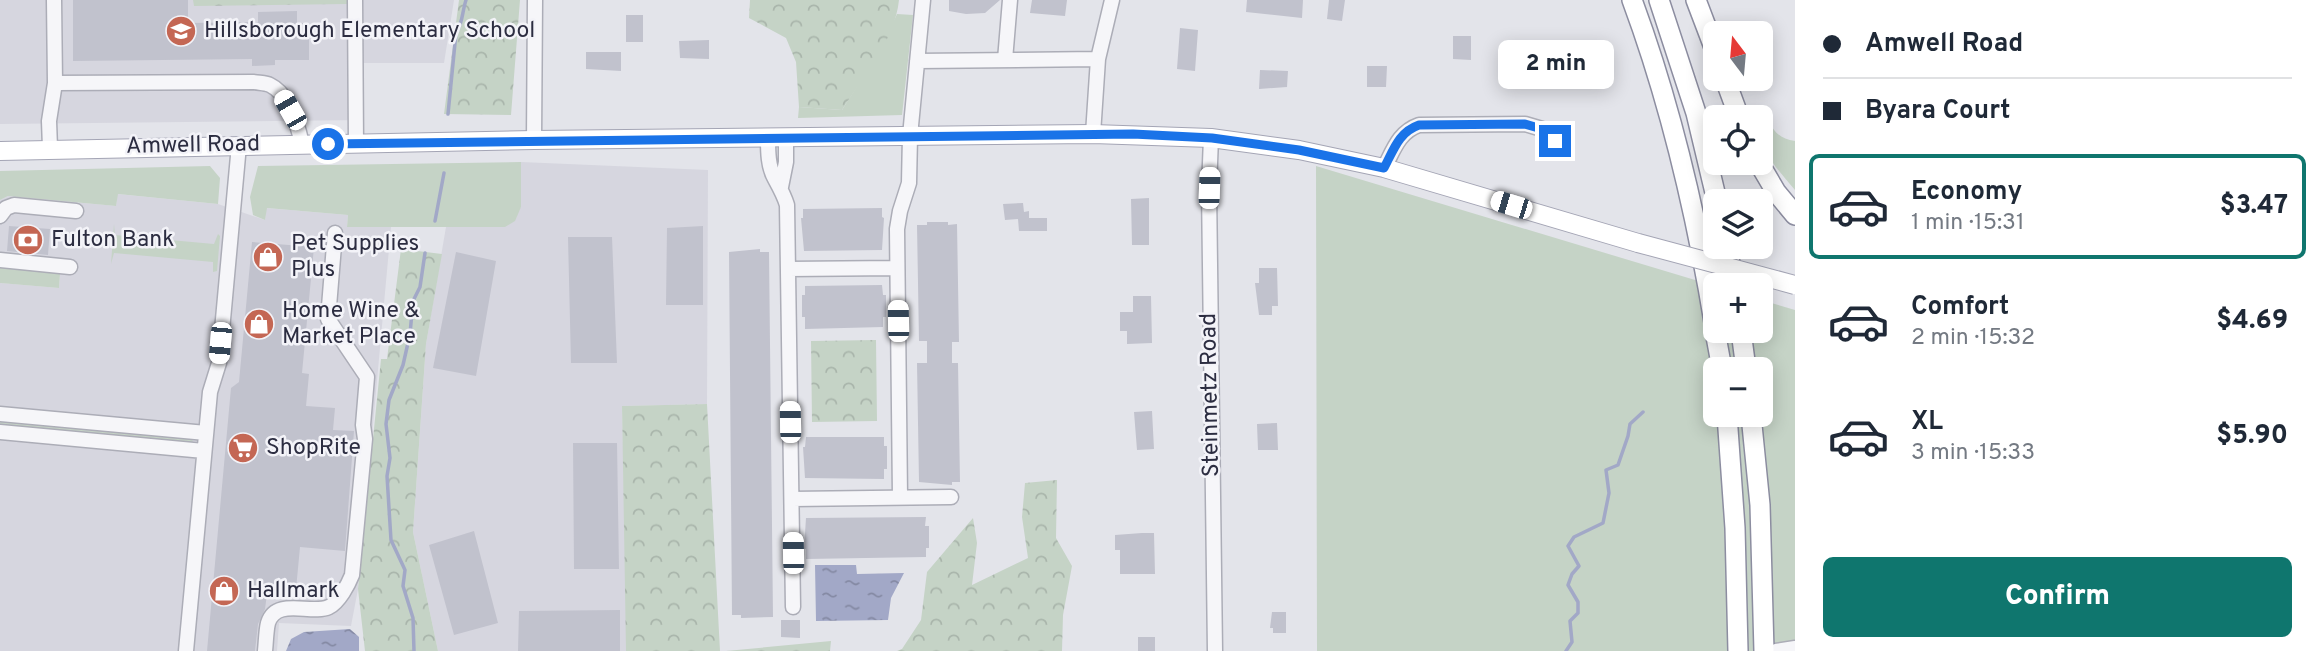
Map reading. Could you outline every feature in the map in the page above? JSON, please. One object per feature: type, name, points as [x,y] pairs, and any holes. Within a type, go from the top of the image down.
[{"type":"highway","points":[[1632,0],[1676,143],[1706,273]]},
{"type":"highway","points":[[1659,0],[1696,113],[1714,189]]},
{"type":"highway","points":[[1696,0],[1704,21]]},
{"type":"highway","points":[[1766,175],[1795,215]]},
{"type":"highway","points":[[1728,427],[1735,528],[1738,651]]},
{"type":"highway","points":[[1752,427],[1760,505],[1764,651]]},
{"type":"main road","name":"Amwell Road","points":[[0,151],[534,140],[1093,134],[1212,138],[1299,150],[1384,168],[1638,243],[1795,285]]},
{"type":"street","points":[[50,148],[49,121],[55,83],[54,0]]},
{"type":"street","points":[[355,0],[356,144]]},
{"type":"street","points":[[534,140],[536,0]]},
{"type":"street","points":[[900,497],[897,229],[909,183],[910,136],[923,0]]},
{"type":"street","points":[[1004,60],[1010,0]]},
{"type":"street","points":[[1093,134],[1098,59],[1112,0]]},
{"type":"street","points":[[917,61],[1098,59]]},
{"type":"street","points":[[55,83],[254,82],[272,86],[282,95],[290,110],[302,144]]},
{"type":"street","points":[[1384,168],[1401,136],[1408,129],[1419,125],[1525,124],[1542,129],[1555,141]]},
{"type":"street","points":[[777,138],[786,162],[781,187],[787,205],[793,607]]},
{"type":"street","name":"Steinmetz Road","points":[[1212,138],[1209,188],[1215,651]]},
{"type":"street","points":[[186,651],[209,392],[219,363],[239,145]]},
{"type":"street","points":[[0,216],[6,208],[14,205],[76,211]]},
{"type":"street","points":[[265,651],[268,624],[277,611],[286,608],[326,608],[349,584],[352,575],[365,439],[363,425],[366,377],[328,320],[335,233]]},
{"type":"street","points":[[0,260],[70,267]]},
{"type":"street","points":[[788,269],[897,268]]},
{"type":"street","points":[[0,414],[206,433]]},
{"type":"street","points":[[0,432],[204,451]]},
{"type":"street","points":[[792,499],[951,497]]},
{"type":"street","points":[[1776,651],[1795,648]]},
{"type":"shaded area","name":"Hillsborough Elementary School","points":[[0,0],[454,0],[444,63],[363,63],[363,120],[0,124]]},
{"type":"shaded area","points":[[521,162],[708,170],[707,404],[622,406],[628,651],[438,651],[413,532],[426,344],[446,227],[504,227],[521,207]]},
{"type":"shaded area","points":[[117,194],[218,204],[265,220],[266,208],[348,215],[347,227],[391,227],[358,589],[351,626],[279,623],[277,651],[0,651],[0,283],[59,288],[60,275],[0,267],[0,200],[8,196],[116,206]]},
{"type":"green space","points":[[193,0],[347,0],[347,4],[194,6]]},
{"type":"green space","points":[[459,0],[520,0],[511,115],[444,114]]},
{"type":"green space","points":[[750,0],[899,0],[885,44],[842,110],[799,107],[796,62],[786,38],[749,18]]},
{"type":"green space","points":[[897,14],[913,15],[902,115],[798,118],[799,107],[842,110],[882,47]]},
{"type":"green space","points":[[1773,128],[1782,137],[1795,141],[1795,190],[1774,165]]},
{"type":"green space","points":[[521,162],[521,207],[515,221],[505,227],[347,227],[348,215],[267,208],[265,220],[253,215],[250,197],[258,166]]},
{"type":"green space","points":[[210,166],[220,178],[218,204],[118,194],[116,206],[8,196],[0,200],[0,171]]},
{"type":"green space","points":[[1316,166],[1703,282],[1703,343],[1773,343],[1773,304],[1795,310],[1795,651],[1317,651]]},
{"type":"green space","points":[[114,224],[115,235],[214,244],[218,234],[217,271],[213,272],[213,262],[114,253],[111,264]]},
{"type":"green space","points":[[401,249],[442,254],[426,344],[413,532],[438,651],[365,651],[358,589],[381,359],[387,359]]},
{"type":"green space","points":[[0,267],[60,274],[59,288],[0,283]]},
{"type":"green space","points":[[876,340],[877,421],[812,422],[811,341]]},
{"type":"green space","points":[[707,404],[720,651],[626,651],[622,406]]},
{"type":"green space","points":[[0,420],[192,439],[193,442],[0,427]]},
{"type":"green space","points":[[1057,480],[1056,538],[1072,566],[1063,615],[1062,651],[897,651],[902,649],[921,620],[927,572],[973,518],[977,543],[972,585],[1028,558],[1022,517],[1025,483]]},
{"type":"green space","points":[[831,641],[830,651],[726,651]]},
{"type":"water","points":[[815,565],[856,565],[857,574],[904,573],[891,598],[888,620],[816,621]]},
{"type":"water","points":[[350,629],[359,637],[359,651],[286,651],[291,639],[304,632]]},
{"type":"building","points":[[73,0],[188,0],[188,23],[258,22],[258,12],[297,11],[297,23],[309,23],[309,60],[275,60],[275,65],[252,66],[252,59],[73,61]]},
{"type":"building","points":[[949,0],[1000,0],[985,13],[966,14],[949,11]]},
{"type":"building","points":[[1032,0],[1067,0],[1065,16],[1030,13]]},
{"type":"building","points":[[1247,0],[1303,0],[1302,18],[1246,12]]},
{"type":"building","points":[[1329,0],[1345,0],[1342,21],[1327,19]]},
{"type":"building","points":[[626,15],[643,15],[643,42],[626,42]]},
{"type":"building","points":[[1180,28],[1198,30],[1195,71],[1177,69]]},
{"type":"building","points":[[1453,36],[1471,36],[1471,60],[1453,59]]},
{"type":"building","points":[[709,40],[709,59],[680,58],[679,41]]},
{"type":"building","points":[[586,52],[621,52],[621,71],[586,69]]},
{"type":"building","points":[[1367,66],[1387,66],[1386,87],[1367,87]]},
{"type":"building","points":[[1260,70],[1288,71],[1287,87],[1259,89]]},
{"type":"building","points":[[1149,198],[1149,245],[1132,245],[1131,199]]},
{"type":"building","points":[[1023,203],[1024,212],[1029,211],[1029,218],[1047,218],[1047,231],[1019,231],[1018,219],[1005,220],[1003,204]]},
{"type":"building","points":[[882,208],[882,250],[804,251],[801,218],[803,209]]},
{"type":"building","points":[[927,222],[957,224],[959,342],[952,342],[952,363],[958,363],[960,482],[952,482],[952,485],[919,482],[917,363],[927,363],[927,341],[919,341],[917,225],[927,225]]},
{"type":"building","name":"Fulton Bank","points":[[9,226],[50,229],[48,255],[7,251]]},
{"type":"building","points":[[703,226],[703,305],[666,305],[667,228]]},
{"type":"building","points":[[568,237],[612,237],[617,363],[571,363]]},
{"type":"building","points":[[252,242],[314,247],[302,373],[309,374],[306,406],[335,408],[333,430],[354,431],[345,551],[300,547],[296,589],[268,587],[265,609],[258,624],[255,651],[207,651],[231,388],[239,382]]},
{"type":"building","points":[[760,249],[760,252],[769,252],[773,617],[741,618],[741,615],[732,615],[729,252]]},
{"type":"building","points":[[456,252],[496,261],[476,376],[433,368]]},
{"type":"building","points":[[1259,268],[1277,268],[1278,306],[1272,306],[1272,315],[1259,315],[1255,283],[1259,283]]},
{"type":"building","points":[[882,285],[883,295],[886,295],[883,327],[805,329],[802,295],[805,295],[805,286]]},
{"type":"building","points":[[1133,296],[1151,296],[1152,343],[1127,344],[1127,331],[1120,331],[1120,312],[1133,312]]},
{"type":"building","points":[[1152,411],[1154,449],[1137,450],[1134,412]]},
{"type":"building","points":[[1277,423],[1278,450],[1258,450],[1257,424]]},
{"type":"building","points":[[806,437],[884,437],[884,446],[887,446],[887,469],[884,469],[884,479],[805,478],[803,447]]},
{"type":"building","points":[[573,443],[617,443],[619,569],[574,569]]},
{"type":"building","points":[[926,517],[925,526],[929,526],[929,548],[926,548],[926,557],[806,559],[806,518]]},
{"type":"building","points":[[474,531],[498,623],[454,635],[429,545]]},
{"type":"building","points":[[1154,533],[1155,574],[1120,574],[1120,550],[1115,550],[1115,535]]},
{"type":"building","points":[[620,610],[620,651],[518,651],[519,611]]},
{"type":"building","points":[[1272,612],[1286,612],[1286,633],[1273,633],[1273,628],[1270,628]]},
{"type":"building","points":[[781,620],[800,620],[800,638],[781,637]]},
{"type":"building","points":[[1138,637],[1155,637],[1155,651],[1138,651]]},
{"type":"waterway","points":[[448,114],[456,33],[466,0]]},
{"type":"waterway","points":[[435,221],[444,173]]},
{"type":"waterway","points":[[414,651],[413,618],[403,586],[405,570],[391,540],[387,476],[390,458],[386,424],[389,400],[403,365],[410,334],[413,301],[420,287],[425,253]]},
{"type":"waterway","points":[[1566,651],[1572,642],[1570,621],[1578,613],[1578,602],[1568,585],[1579,566],[1568,546],[1574,537],[1603,523],[1609,493],[1606,470],[1618,465],[1630,424],[1643,412]]},
{"type":"place","name":"Hillsborough Elementary School","points":[[181,31]]},
{"type":"place","name":"Fulton Bank","points":[[28,240]]},
{"type":"place","name":"Pet Supplies Plus","points":[[268,257]]},
{"type":"place","name":"Home Wine & Market Place","points":[[259,324]]},
{"type":"place","name":"ShopRite","points":[[243,448]]},
{"type":"place","name":"Hallmark","points":[[224,591]]},
{"type":"route","points":[[328,144],[1133,134],[1212,138],[1299,150],[1384,168],[1401,136],[1408,129],[1419,125],[1525,124],[1542,129],[1555,141]]}]
